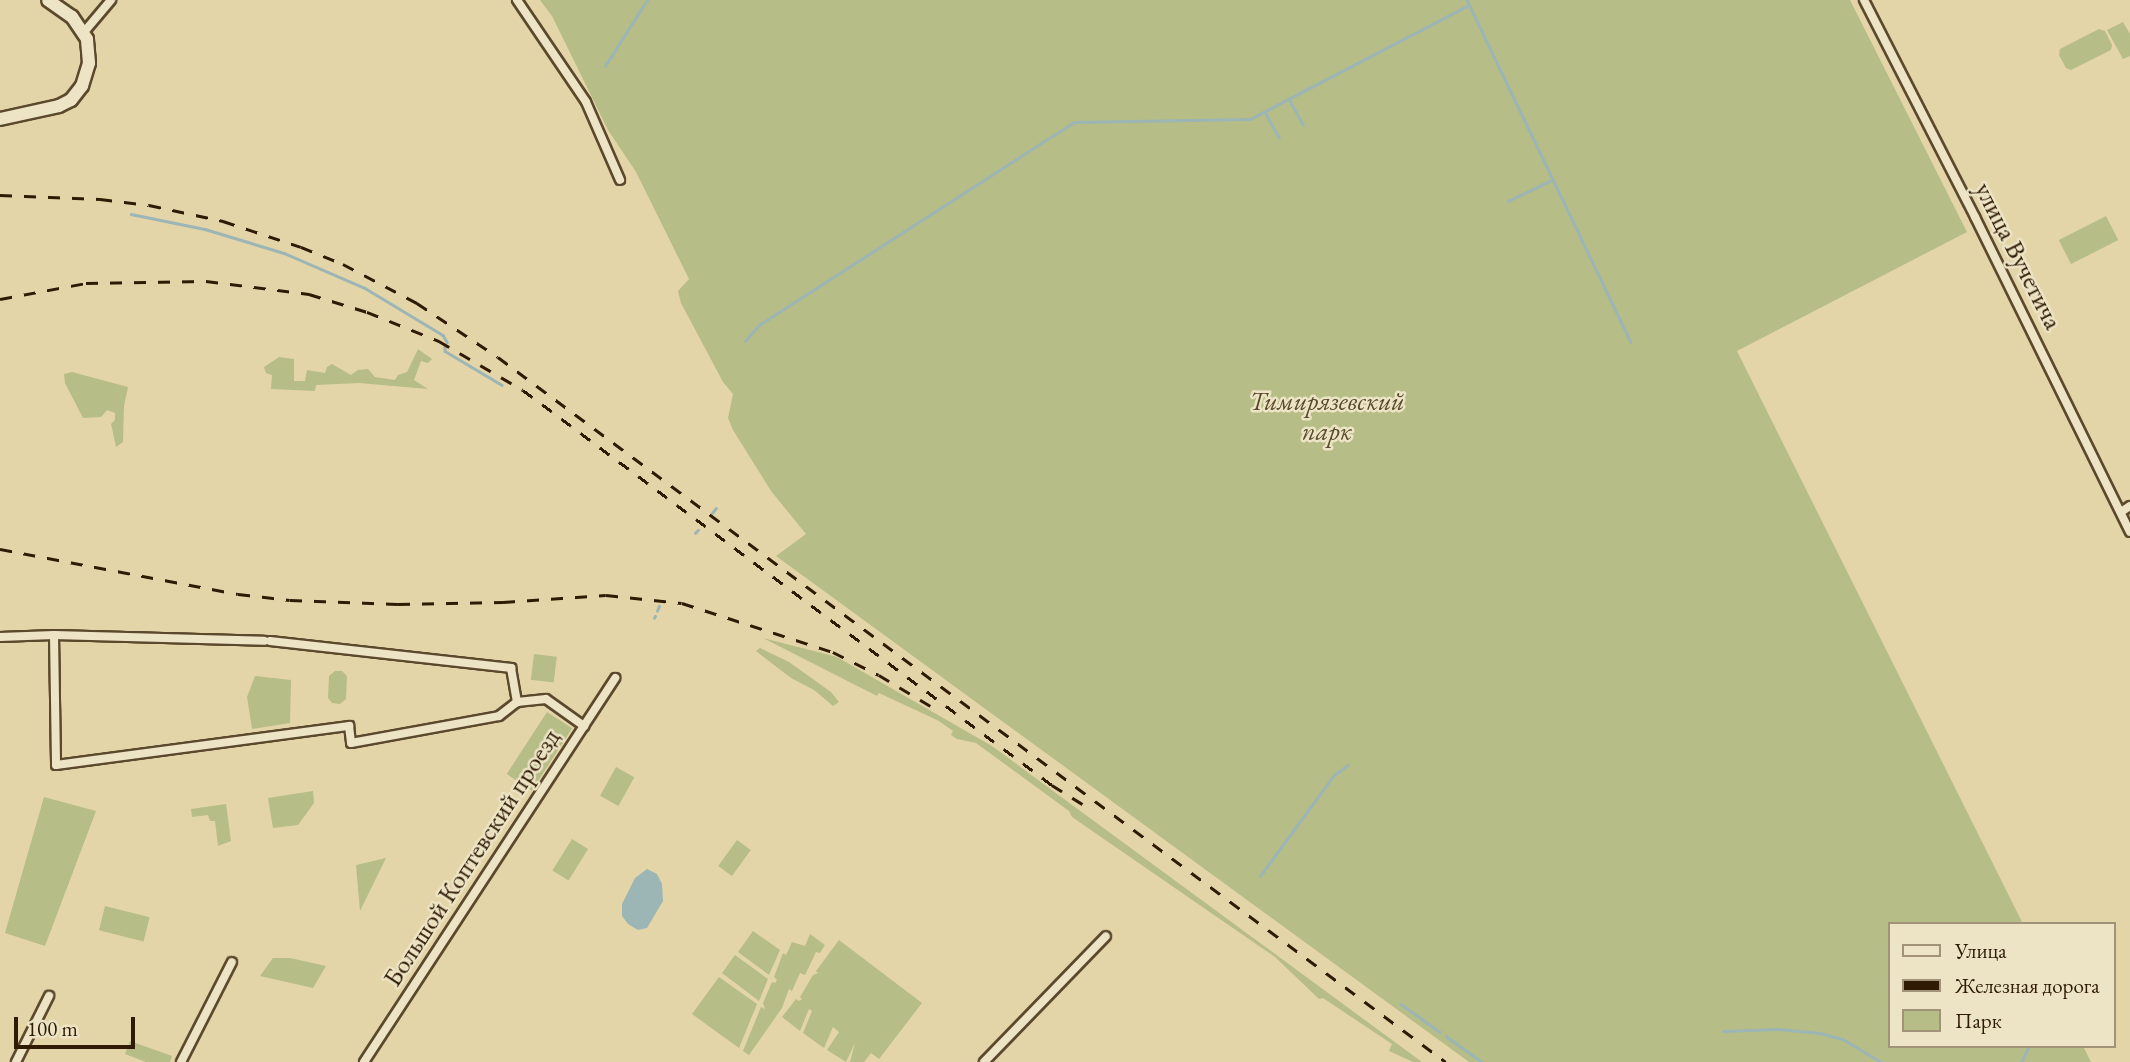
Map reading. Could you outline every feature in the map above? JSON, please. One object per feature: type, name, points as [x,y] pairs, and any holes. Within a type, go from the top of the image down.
[{"type":"street","points":[[0,119],[48,110],[66,103],[77,94],[89,63],[84,32],[72,18],[48,0]]},
{"type":"street","points":[[84,32],[111,0]]},
{"type":"street","points":[[517,0],[586,102],[620,180]]},
{"type":"street","name":"улица Вучетича","points":[[1864,0],[2130,532]]},
{"type":"street","points":[[2121,512],[2130,506]]},
{"type":"street","points":[[0,637],[54,635],[267,641],[511,668],[517,702]]},
{"type":"street","points":[[54,635],[56,765],[349,726],[351,743],[499,716],[517,702],[546,699],[584,726]]},
{"type":"street","name":"Большой Коптевский проезд","points":[[364,1062],[615,678]]},
{"type":"street","points":[[984,1062],[1107,936]]},
{"type":"street","points":[[181,1062],[232,962]]},
{"type":"street","points":[[16,1062],[49,996]]},
{"type":"green space","name":"Тимирязевский парк","points":[[540,0],[1850,0],[1967,232],[1737,351],[2022,922],[1888,922],[1888,1048],[2084,1048],[2091,1062],[1469,1062],[776,556],[806,534],[771,491],[733,430],[728,418],[733,394],[723,382],[681,303],[678,291],[689,279],[636,172],[608,130],[552,16]]},
{"type":"green space","points":[[2123,22],[2130,34],[2130,56],[2123,59],[2107,30]]},
{"type":"green space","points":[[2099,29],[2105,31],[2112,45],[2111,50],[2071,70],[2066,68],[2059,55],[2060,49]]},
{"type":"green space","points":[[2106,216],[2118,240],[2071,264],[2059,240]]},
{"type":"green space","points":[[418,349],[432,359],[428,363],[421,361],[414,380],[428,389],[359,383],[316,385],[315,391],[271,389],[272,375],[266,373],[264,367],[279,357],[294,359],[294,381],[305,381],[307,370],[325,373],[327,367],[332,364],[351,375],[358,370],[368,369],[375,377],[395,380],[398,375],[407,372]]},
{"type":"green space","points":[[72,372],[128,387],[124,406],[123,442],[116,447],[111,424],[115,420],[115,413],[107,410],[101,417],[83,418],[65,383],[64,374]]},
{"type":"green space","points":[[763,638],[837,657],[992,746],[1422,1062],[1413,1062],[1389,1051],[1392,1044],[1323,998],[1319,999],[1275,957],[1072,817],[1069,811],[976,743],[957,739],[951,735],[953,731],[939,721],[879,693],[877,696]]},
{"type":"green space","points":[[760,648],[789,662],[831,692],[839,702],[833,706],[814,690],[791,678],[756,651]]},
{"type":"green space","points":[[534,654],[557,657],[554,683],[531,680]]},
{"type":"green space","points":[[335,671],[342,671],[347,676],[346,699],[340,704],[332,703],[328,698],[329,676]]},
{"type":"green space","points":[[255,676],[291,680],[290,723],[252,729],[247,697]]},
{"type":"green space","points":[[547,712],[572,728],[532,790],[507,774]]},
{"type":"green space","points":[[616,767],[634,777],[618,806],[600,796]]},
{"type":"green space","points":[[313,791],[314,803],[298,825],[273,828],[268,798]]},
{"type":"green space","points":[[44,797],[96,811],[45,946],[5,933]]},
{"type":"green space","points":[[226,804],[231,841],[218,846],[215,821],[210,821],[208,815],[192,817],[191,809]]},
{"type":"green space","points":[[572,839],[588,849],[569,880],[552,870]]},
{"type":"green space","points":[[737,840],[751,850],[732,876],[718,866]]},
{"type":"green space","points":[[386,858],[360,911],[356,865]]},
{"type":"green space","points":[[105,906],[150,917],[144,941],[99,930]]},
{"type":"green space","points":[[753,931],[780,950],[769,975],[738,952]]},
{"type":"green space","points":[[810,934],[825,945],[820,953],[816,952],[805,975],[800,973],[792,991],[789,989],[782,1008],[749,1055],[743,1051],[761,1007],[765,1009],[763,1003],[772,982],[777,980],[774,977],[783,953],[786,955],[792,942],[805,946]]},
{"type":"green space","points":[[839,940],[922,1003],[879,1059],[871,1053],[864,1062],[850,1062],[855,1043],[846,1062],[827,1050],[839,1032],[833,1027],[824,1048],[803,1033],[812,1011],[809,1009],[800,1031],[782,1017],[796,999],[802,999],[800,997],[813,975],[818,973],[816,971]]},
{"type":"green space","points":[[735,955],[768,979],[759,1001],[722,973]]},
{"type":"green space","points":[[273,958],[290,958],[326,966],[313,988],[260,976]]},
{"type":"green space","points":[[719,977],[757,1004],[739,1048],[692,1014]]},
{"type":"green space","points":[[130,1041],[172,1056],[170,1062],[146,1062],[125,1054]]},
{"type":"water","points":[[647,869],[657,874],[662,884],[663,901],[647,928],[638,930],[622,916],[622,904],[635,878]]},
{"type":"waterway","points":[[605,66],[647,0]]},
{"type":"waterway","points":[[1467,0],[1631,342]]},
{"type":"waterway","points":[[1051,137],[1074,122],[1250,119],[1469,5]]},
{"type":"waterway","points":[[1289,99],[1303,124]]},
{"type":"waterway","points":[[1265,112],[1279,137]]},
{"type":"waterway","points":[[745,341],[759,325],[1048,139]]},
{"type":"waterway","points":[[1508,201],[1552,180]]},
{"type":"waterway","points":[[131,214],[205,229],[284,253],[365,288],[443,335],[447,342]]},
{"type":"waterway","points":[[445,347],[445,351],[502,385]]},
{"type":"waterway","points":[[712,513],[716,508]]},
{"type":"waterway","points":[[695,533],[698,530]]},
{"type":"waterway","points":[[657,611],[659,606]]},
{"type":"waterway","points":[[1260,876],[1334,775],[1348,765]]},
{"type":"waterway","points":[[1401,1004],[1440,1032]]},
{"type":"waterway","points":[[1723,1031],[1778,1029],[1820,1033],[1843,1039],[1881,1062]]},
{"type":"waterway","points":[[1446,1036],[1482,1062]]},
{"type":"waterway","points":[[2021,1062],[2028,1048]]},
{"type":"railway","points":[[0,195],[100,199],[149,205],[223,221],[343,264],[417,303],[498,357],[1446,1062]]},
{"type":"railway","points":[[0,299],[86,283],[206,281],[309,294],[367,312],[439,341],[523,390],[1052,785],[1085,806]]},
{"type":"railway","points":[[0,549],[238,594],[290,600],[398,604],[503,602],[606,595],[682,603],[833,652],[879,675],[939,711]]}]
